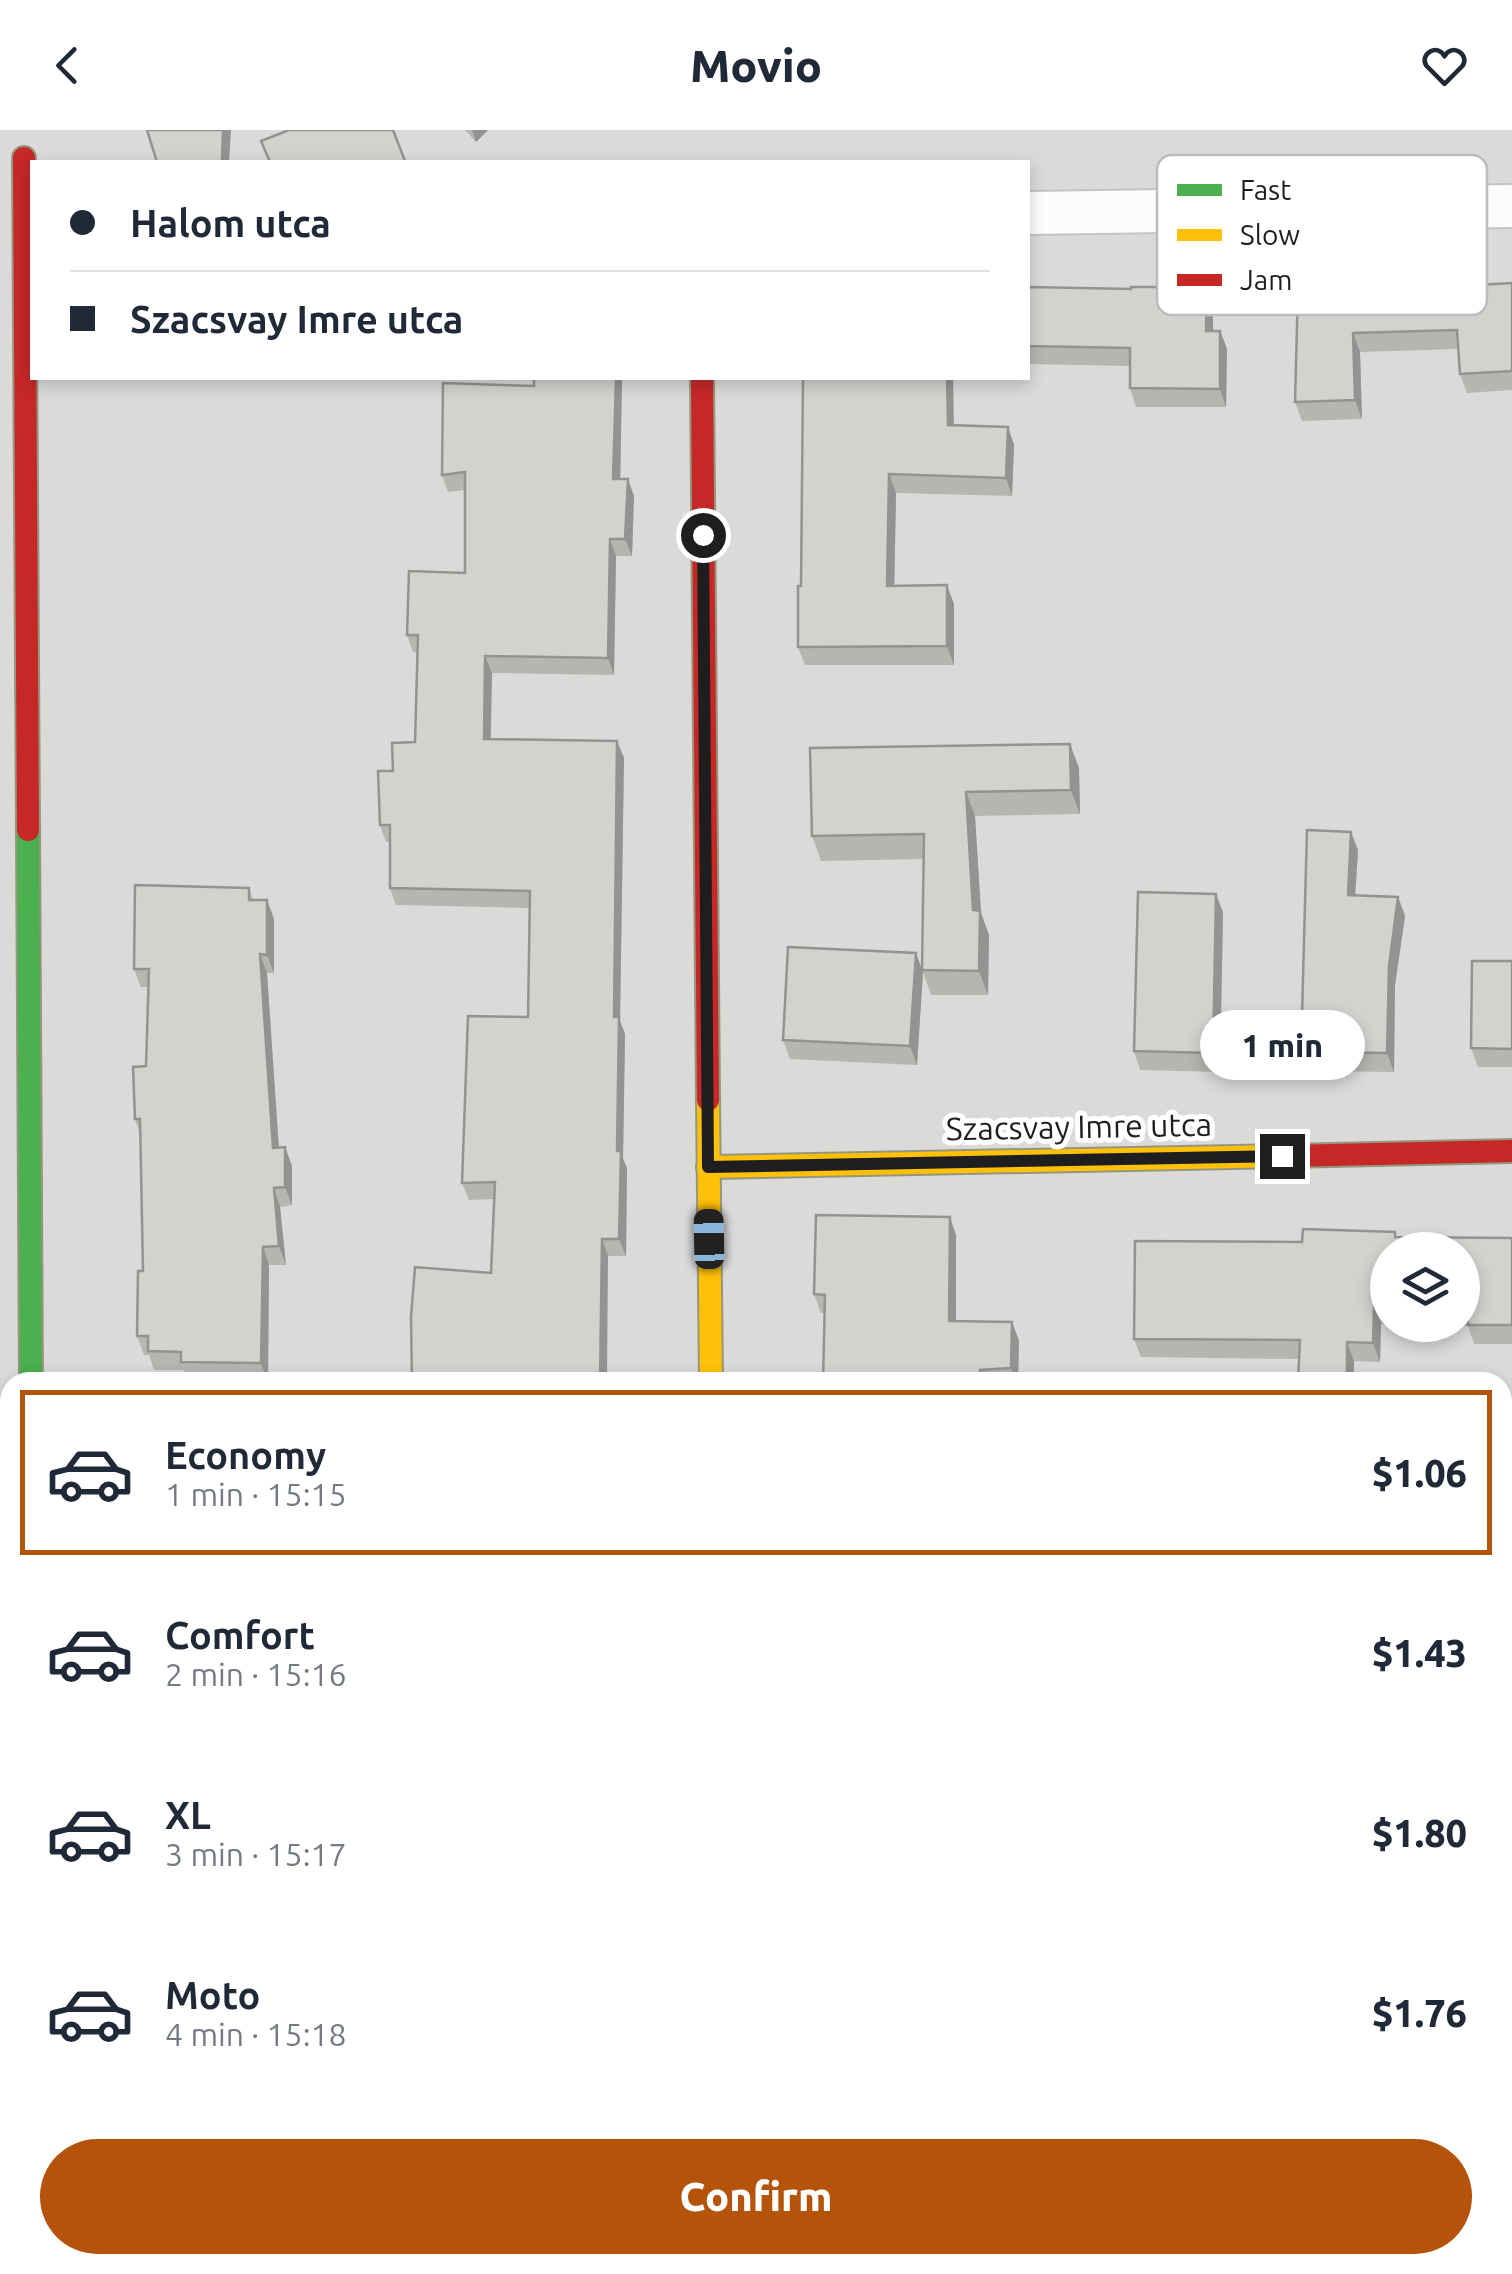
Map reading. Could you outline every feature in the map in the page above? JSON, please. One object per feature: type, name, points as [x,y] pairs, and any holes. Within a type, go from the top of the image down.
[{"type":"street","points":[[24,158],[31,1372]]},
{"type":"street","points":[[1487,206],[1512,206]]},
{"type":"street","points":[[1030,213],[1157,211]]},
{"type":"street","points":[[702,380],[711,1372]]},
{"type":"street","name":"Szacsvay Imre utca","points":[[708,1167],[1512,1151]]},
{"type":"shaded area","points":[[0,130],[1512,130],[1512,1372],[0,1372]]},
{"type":"building","points":[[147,130],[223,130],[222,160],[156,160]]},
{"type":"building","points":[[289,130],[393,130],[405,160],[269,160],[261,141]]},
{"type":"building","points":[[1512,283],[1512,371],[1460,374],[1457,330],[1353,333],[1355,400],[1295,402],[1297,315],[1487,315],[1487,284]]},
{"type":"building","points":[[1030,287],[1157,287],[1157,315],[1206,315],[1206,331],[1220,331],[1220,389],[1130,388],[1130,348],[1030,346]]},
{"type":"building","points":[[534,380],[616,380],[613,479],[628,479],[625,539],[610,539],[608,658],[485,656],[484,739],[617,741],[614,1017],[619,1017],[619,1239],[602,1239],[600,1372],[412,1372],[415,1267],[491,1273],[495,1182],[462,1183],[468,1016],[528,1017],[530,891],[390,888],[390,825],[380,825],[378,771],[393,771],[392,743],[415,742],[418,635],[407,635],[409,571],[465,573],[465,472],[442,475],[443,383],[534,386]]},
{"type":"building","points":[[803,380],[947,380],[948,425],[1008,427],[1006,478],[889,474],[887,586],[947,585],[947,646],[798,647]]},
{"type":"building","points":[[1070,744],[1071,790],[966,792],[973,910],[980,911],[979,971],[922,970],[924,834],[812,836],[810,748]]},
{"type":"building","points":[[1307,830],[1351,832],[1348,895],[1398,897],[1389,966],[1387,1053],[1301,1052]]},
{"type":"building","points":[[135,885],[249,888],[249,900],[267,900],[267,955],[260,954],[273,1148],[285,1147],[285,1187],[274,1188],[279,1246],[263,1247],[261,1363],[181,1362],[181,1352],[148,1351],[148,1336],[137,1336],[138,1271],[143,1271],[140,1119],[135,1119],[133,1067],[146,1066],[149,969],[134,969]]},
{"type":"building","points":[[1138,892],[1216,894],[1213,1053],[1134,1051]]},
{"type":"building","points":[[788,947],[916,953],[910,1046],[783,1040]]},
{"type":"building","points":[[1472,961],[1512,961],[1512,1049],[1471,1048]]},
{"type":"building","points":[[816,1215],[950,1217],[949,1321],[1012,1322],[1011,1368],[980,1372],[823,1372],[825,1295],[814,1294]]},
{"type":"building","points":[[1303,1229],[1395,1232],[1370,1232],[1373,1343],[1347,1342],[1347,1372],[1298,1372],[1300,1340],[1134,1339],[1135,1241],[1302,1242]]},
{"type":"building","points":[[1480,1238],[1512,1238],[1512,1325],[1480,1325]]},
{"type":"traffic: fast","points":[[28,830],[31,1372]]},
{"type":"traffic: slow","points":[[708,1100],[711,1372]]},
{"type":"traffic: slow","points":[[708,1167],[1286,1156]]},
{"type":"traffic: jam","points":[[24,158],[28,830]]},
{"type":"traffic: jam","points":[[702,380],[708,1100]]},
{"type":"traffic: jam","points":[[1286,1156],[1512,1151]]},
{"type":"route","points":[[703,535],[708,1167],[1282,1156]]}]
